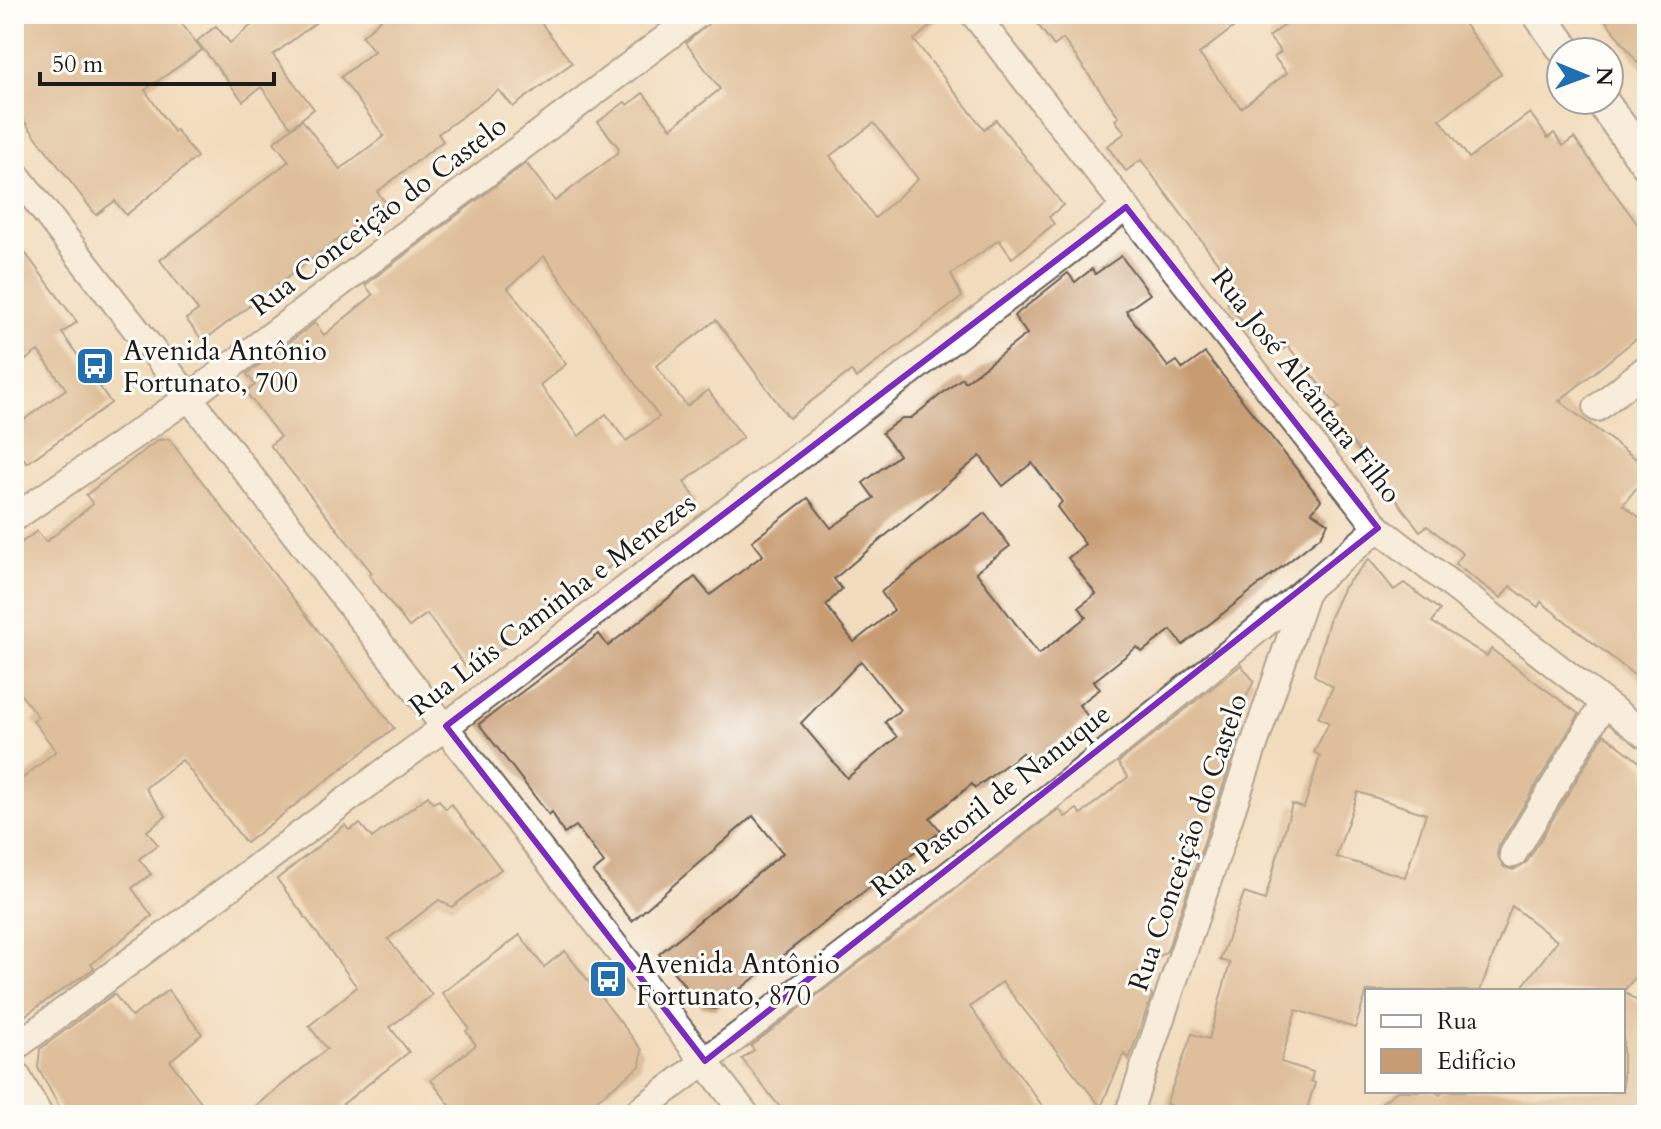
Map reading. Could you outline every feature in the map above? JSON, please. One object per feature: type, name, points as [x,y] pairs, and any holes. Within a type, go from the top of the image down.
[{"type":"street","name":"Rua Conceição do Castelo","points":[[14,518],[191,396],[698,14]]},
{"type":"street","name":"Rua José Alcântara Filho","points":[[974,14],[1378,528],[1647,736]]},
{"type":"street","points":[[1539,14],[1555,36]]},
{"type":"street","points":[[1612,116],[1647,164]]},
{"type":"street","points":[[14,172],[191,396],[746,1115]]},
{"type":"street","name":"Rua Lúis Caminha e Menezes","points":[[14,1048],[446,726],[1126,207]]},
{"type":"street","points":[[1597,408],[1647,368]]},
{"type":"street","name":"Rua Pastoril de Nanuque","points":[[634,1115],[915,901],[1307,589],[1378,528]]},
{"type":"street","name":"Rua Conceição do Castelo","points":[[1128,1115],[1307,589]]},
{"type":"street","points":[[1513,854],[1604,703]]},
{"type":"street","points":[[14,1071],[39,1115]]},
{"type":"highlighted area","points":[[1126,207],[1378,528],[705,1061],[446,726]]},
{"type":"building","points":[[14,14],[174,14],[202,50],[145,90],[174,132],[176,130],[197,157],[126,215],[115,201],[96,215],[14,108]]},
{"type":"building","points":[[265,14],[327,14],[273,55],[314,109],[291,127],[261,87],[243,101],[197,41],[216,26],[230,43]]},
{"type":"building","points":[[387,14],[534,14],[572,63],[513,107],[499,90],[438,134],[443,141],[377,192],[386,203],[203,341],[186,319],[198,310],[160,260],[289,161],[274,142],[302,120],[340,169],[384,136],[341,77],[374,51],[362,36]]},
{"type":"building","points":[[719,14],[945,14],[914,40],[984,129],[996,120],[1063,205],[1049,217],[1054,224],[1012,258],[999,240],[951,274],[962,297],[856,378],[851,371],[789,418],[716,320],[656,366],[687,406],[708,390],[743,437],[684,482],[697,500],[492,656],[487,649],[465,666],[427,614],[409,627],[369,575],[372,573],[270,445],[280,437],[246,392],[255,385],[247,374],[315,323],[324,335],[373,295],[365,285],[526,163],[555,201],[618,153],[619,148],[598,122],[625,102],[628,105],[643,93],[671,128],[720,89],[686,43]],"holes":[[[874,123],[918,179],[875,218],[830,156]],[[544,256],[659,417],[626,441],[606,414],[579,436],[540,385],[566,364],[508,288]]]},
{"type":"building","points":[[1030,14],[1251,14],[1199,54],[1241,108],[1287,73],[1274,57],[1281,52],[1269,37],[1299,14],[1457,14],[1501,74],[1440,119],[1469,158],[1530,113],[1548,138],[1554,133],[1563,146],[1574,138],[1647,237],[1647,330],[1559,401],[1647,467],[1647,474],[1623,505],[1647,523],[1647,685],[1541,602],[1538,607],[1510,586],[1501,598],[1455,564],[1463,554],[1427,526],[1420,531],[1353,443],[1342,451],[1320,422],[1339,408],[1288,346],[1279,352],[1260,326],[1251,333],[1228,303],[1241,294],[1141,160],[1126,171],[1107,146],[1125,133],[1115,120],[1119,117],[1063,39],[1054,46]]},
{"type":"building","points":[[1601,14],[1647,14],[1647,75],[1625,46],[1625,36],[1618,36]]},
{"type":"building","points":[[14,238],[77,322],[62,333],[111,403],[27,463],[14,445],[14,427],[66,389],[38,351],[14,369]]},
{"type":"building","points":[[1121,256],[1150,294],[1126,311],[1168,367],[1177,361],[1183,369],[1205,353],[1321,500],[1312,512],[1328,523],[1321,536],[1183,645],[1171,630],[1142,652],[1137,647],[1094,681],[1100,689],[1079,705],[1089,718],[1030,763],[1022,753],[975,788],[972,784],[930,818],[941,831],[715,1009],[702,1007],[659,954],[783,853],[753,816],[632,921],[593,872],[604,863],[576,826],[564,834],[552,812],[549,815],[479,724],[599,634],[608,646],[695,577],[710,595],[763,555],[752,541],[808,498],[831,528],[874,498],[863,483],[899,455],[882,433],[902,418],[911,418],[962,378],[965,382],[1027,334],[1014,316],[1068,273],[1075,282],[1092,269],[1095,274]],"holes":[[[980,456],[1003,486],[1032,463],[1062,502],[1057,507],[1085,544],[1068,558],[1096,594],[1079,607],[1086,617],[1039,654],[976,572],[1010,546],[985,513],[881,592],[894,610],[854,642],[826,605],[842,589],[834,579]],[[861,661],[900,710],[885,722],[897,737],[847,778],[801,723]]]},
{"type":"building","points":[[169,439],[394,728],[246,843],[182,760],[145,788],[166,816],[147,831],[158,845],[139,859],[151,874],[132,888],[152,916],[91,964],[94,968],[14,1023],[14,779],[17,783],[56,751],[33,721],[38,717],[14,686],[14,548],[37,531],[46,542],[93,504],[86,495],[158,440]]},
{"type":"building","points":[[1369,559],[1394,590],[1404,583],[1440,610],[1432,622],[1487,656],[1491,649],[1579,714],[1499,846],[1497,854],[1504,867],[1513,870],[1527,862],[1604,734],[1647,768],[1647,963],[1625,990],[1521,989],[1557,941],[1512,906],[1481,989],[1365,989],[1355,1028],[1296,1010],[1281,1062],[1313,1072],[1311,1081],[1315,1083],[1305,1115],[1202,1115],[1166,1104],[1192,1034],[1209,1039],[1230,963],[1220,960],[1244,893],[1265,900],[1292,804],[1304,808],[1320,756],[1314,752],[1329,723],[1318,717],[1333,687],[1314,675],[1330,617],[1344,587]],"holes":[[[1358,792],[1426,814],[1405,877],[1336,857]]]},
{"type":"building","points":[[1241,665],[1254,681],[1229,732],[1240,736],[1167,951],[1135,974],[1152,995],[1129,1059],[1124,1053],[1101,1107],[1002,982],[970,1007],[1049,1115],[786,1115],[742,1059],[754,1050],[751,1046],[1059,809],[1065,817],[1077,809],[1081,814],[1128,777],[1118,763]]},
{"type":"building","points":[[428,796],[433,803],[439,800],[446,809],[451,804],[501,869],[452,907],[439,900],[388,939],[432,995],[390,1027],[409,1052],[343,1104],[351,1115],[244,1115],[327,1049],[309,1026],[357,987],[277,879],[345,825],[349,830],[360,824],[372,838]]},
{"type":"building","points":[[520,935],[544,967],[565,951],[642,1050],[640,1066],[578,1115],[457,1115],[431,1080],[476,1045],[466,1031],[469,1028],[442,993]]},
{"type":"building","points":[[168,990],[202,1034],[170,1061],[211,1115],[64,1115],[38,1068],[40,1049],[114,994],[132,1017]]},
{"type":"building","points":[[1625,992],[1647,1008],[1647,1115],[1366,1115],[1394,1093],[1625,1093]]},
{"type":"place","name":"Avenida Antônio Fortunato, 700","points":[[95,366]]},
{"type":"place","name":"Avenida Antônio Fortunato, 870","points":[[608,979]]}]
